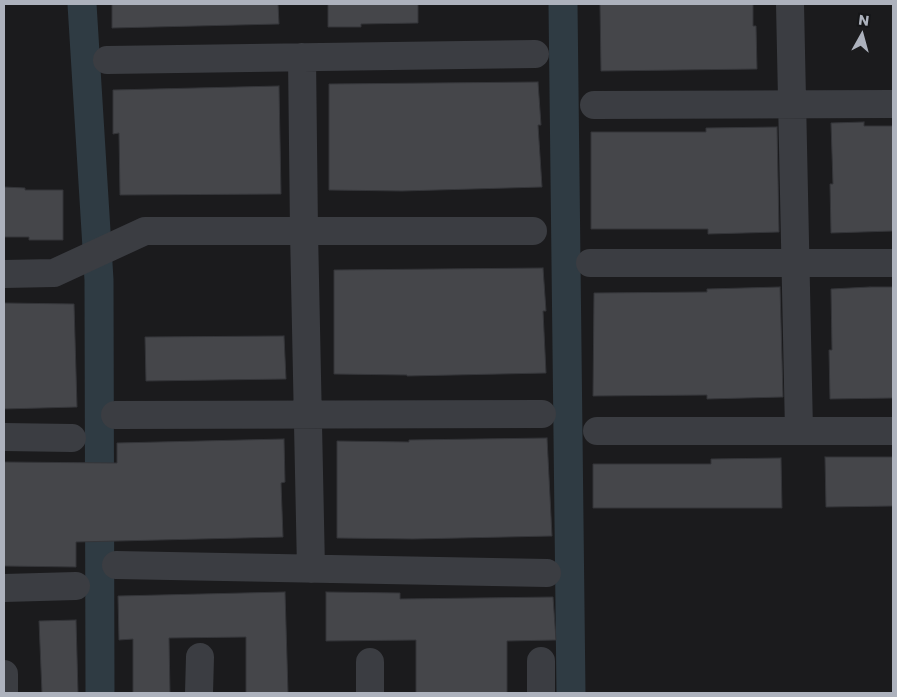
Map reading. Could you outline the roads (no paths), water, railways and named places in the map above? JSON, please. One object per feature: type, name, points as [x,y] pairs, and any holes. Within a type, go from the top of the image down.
[{"type":"street","points":[[790,4],[799,431]]},
{"type":"street","points":[[107,60],[534,54]]},
{"type":"street","points":[[302,57],[310,569]]},
{"type":"street","points":[[594,105],[893,104]]},
{"type":"street","points":[[4,274],[54,273],[146,231],[534,231]]},
{"type":"street","points":[[590,263],[893,263]]},
{"type":"street","points":[[115,415],[542,414]]},
{"type":"street","points":[[597,431],[893,432]]},
{"type":"street","points":[[4,438],[72,438]]},
{"type":"street","points":[[116,565],[547,573]]},
{"type":"street","points":[[4,588],[76,586]]},
{"type":"street","points":[[200,657],[200,693]]},
{"type":"street","points":[[541,661],[541,693]]},
{"type":"street","points":[[370,662],[370,693]]},
{"type":"street","points":[[4,674],[4,693]]},
{"type":"waterway","points":[[82,4],[99,280],[100,693]]},
{"type":"waterway","points":[[563,4],[571,693]]}]
